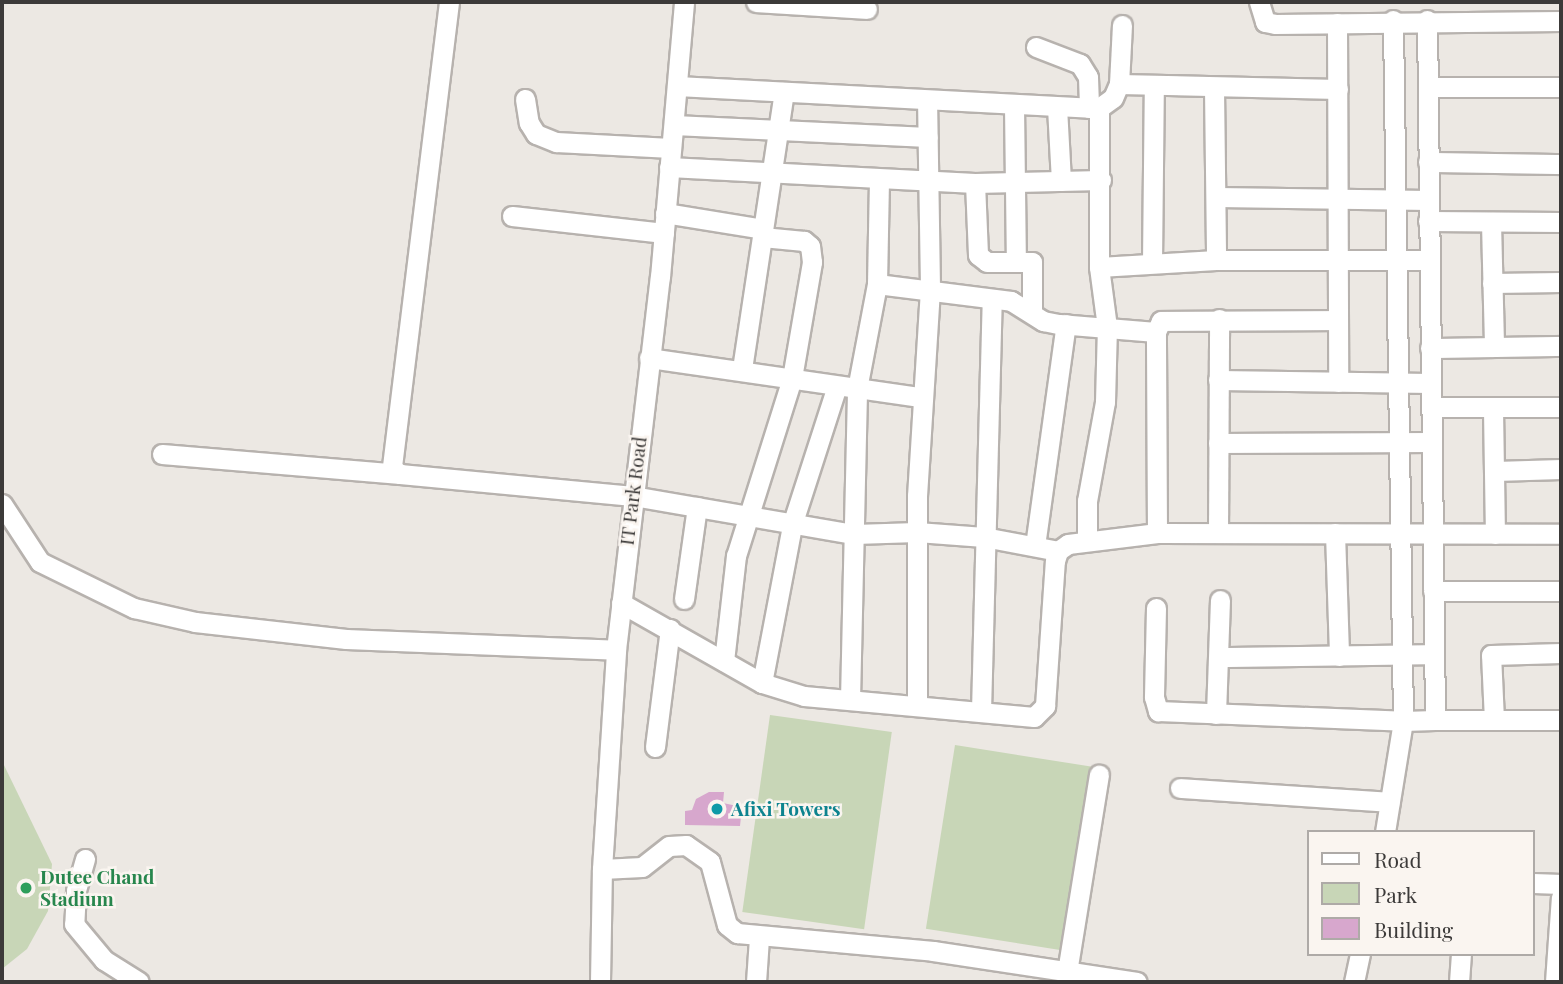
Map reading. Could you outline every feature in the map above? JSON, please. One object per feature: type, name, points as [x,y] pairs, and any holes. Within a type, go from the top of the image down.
[{"type":"street","points":[[400,474],[392,467],[390,457],[449,2]]},
{"type":"street","name":"IT Park Road","points":[[600,982],[602,869],[616,650],[664,233],[684,2]]},
{"type":"street","points":[[756,2],[867,9]]},
{"type":"street","points":[[1259,2],[1265,22],[1337,23],[1409,15],[1561,21]]},
{"type":"street","points":[[1409,15],[1427,87],[1435,720]]},
{"type":"street","points":[[1385,830],[1403,721],[1402,533],[1394,200],[1409,15]]},
{"type":"street","points":[[1337,23],[1338,382]]},
{"type":"street","points":[[677,86],[1014,106],[1094,108],[1113,98],[1119,85],[1122,25]]},
{"type":"street","points":[[1036,47],[1080,65],[1088,77],[1094,108],[1101,180],[1099,267],[1107,327],[1105,402],[1087,501],[1087,541]]},
{"type":"street","points":[[1119,85],[1338,89]]},
{"type":"street","points":[[1152,263],[1154,85]]},
{"type":"street","points":[[1427,87],[1561,87]]},
{"type":"street","points":[[1214,88],[1216,260]]},
{"type":"street","points":[[742,369],[784,92]]},
{"type":"street","points":[[525,99],[536,134],[556,142],[771,173],[975,183],[1101,180]]},
{"type":"street","points":[[917,706],[920,397],[930,288],[927,100]]},
{"type":"street","points":[[1014,106],[1016,262]]},
{"type":"street","points":[[1057,107],[1061,181]]},
{"type":"street","points":[[674,125],[928,137]]},
{"type":"street","points":[[1428,162],[1561,164]]},
{"type":"street","points":[[850,700],[857,389],[877,284],[879,179]]},
{"type":"street","points":[[975,183],[981,261],[1032,262],[1035,267],[1032,312]]},
{"type":"street","points":[[1217,197],[1339,202],[1428,200]]},
{"type":"street","points":[[665,213],[804,241],[812,251],[792,377],[746,516],[724,661]]},
{"type":"street","points":[[512,216],[664,233]]},
{"type":"street","points":[[1428,221],[1561,222]]},
{"type":"street","points":[[1491,222],[1494,347]]},
{"type":"street","points":[[1099,267],[1216,260],[1429,260]]},
{"type":"street","points":[[1492,283],[1561,282]]},
{"type":"street","points":[[877,284],[930,288],[1021,304],[1043,321],[1156,332]]},
{"type":"street","points":[[981,710],[992,299]]},
{"type":"street","points":[[1218,533],[1219,319]]},
{"type":"street","points":[[1157,533],[1156,332],[1161,321],[1338,320]]},
{"type":"street","points":[[1035,546],[1066,324]]},
{"type":"street","points":[[1430,348],[1561,346]]},
{"type":"street","points":[[649,358],[742,369],[920,397]]},
{"type":"street","points":[[1218,380],[1430,383]]},
{"type":"street","points":[[762,682],[792,524],[838,386]]},
{"type":"street","points":[[1431,407],[1561,407]]},
{"type":"street","points":[[1493,409],[1495,534]]},
{"type":"street","points":[[1218,443],[1432,442]]},
{"type":"street","points":[[162,454],[633,496],[854,534],[917,532],[984,537],[1058,551],[1068,544],[1157,533],[1561,534]]},
{"type":"street","points":[[1495,471],[1561,469]]},
{"type":"street","points":[[2,504],[40,562],[134,608],[195,622],[346,639],[616,650]]},
{"type":"street","points":[[684,599],[697,507]]},
{"type":"street","points":[[1335,533],[1339,656]]},
{"type":"street","points":[[621,603],[762,682],[804,696],[981,710],[1034,717],[1045,706],[1058,551]]},
{"type":"street","points":[[1433,591],[1561,591]]},
{"type":"street","points":[[1216,714],[1220,600]]},
{"type":"street","points":[[1156,608],[1155,706],[1169,714],[1403,721],[1561,720]]},
{"type":"street","points":[[655,747],[670,629]]},
{"type":"street","points":[[1494,720],[1491,655],[1561,653]]},
{"type":"street","points":[[1220,657],[1433,654]]},
{"type":"street","points":[[1067,972],[1099,775]]},
{"type":"street","points":[[1180,788],[1390,802]]},
{"type":"street","points":[[602,869],[642,867],[669,846],[686,845],[700,851],[710,862],[727,925],[759,938],[826,938],[1137,982]]},
{"type":"street","points":[[85,859],[76,891],[74,924],[104,960],[139,982]]},
{"type":"street","points":[[1535,883],[1561,884]]},
{"type":"street","points":[[1555,982],[1561,897]]},
{"type":"street","points":[[756,982],[759,938]]},
{"type":"street","points":[[1354,982],[1360,956]]},
{"type":"street","points":[[1459,982],[1461,956]]},
{"type":"green space","points":[[770,715],[892,732],[864,929],[742,912]]},
{"type":"green space","points":[[955,745],[1092,767],[1063,950],[926,929]]},
{"type":"green space","name":"Dutee Chand Stadium","points":[[2,761],[52,864],[48,911],[27,949],[2,969]]},
{"type":"building","name":"Afixi Towers","points":[[709,792],[724,792],[723,803],[742,807],[740,826],[685,825],[685,811],[692,810],[696,799]]},
{"type":"place","name":"Afixi Towers","points":[[717,809]]},
{"type":"place","name":"Dutee Chand Stadium","points":[[26,888]]}]
